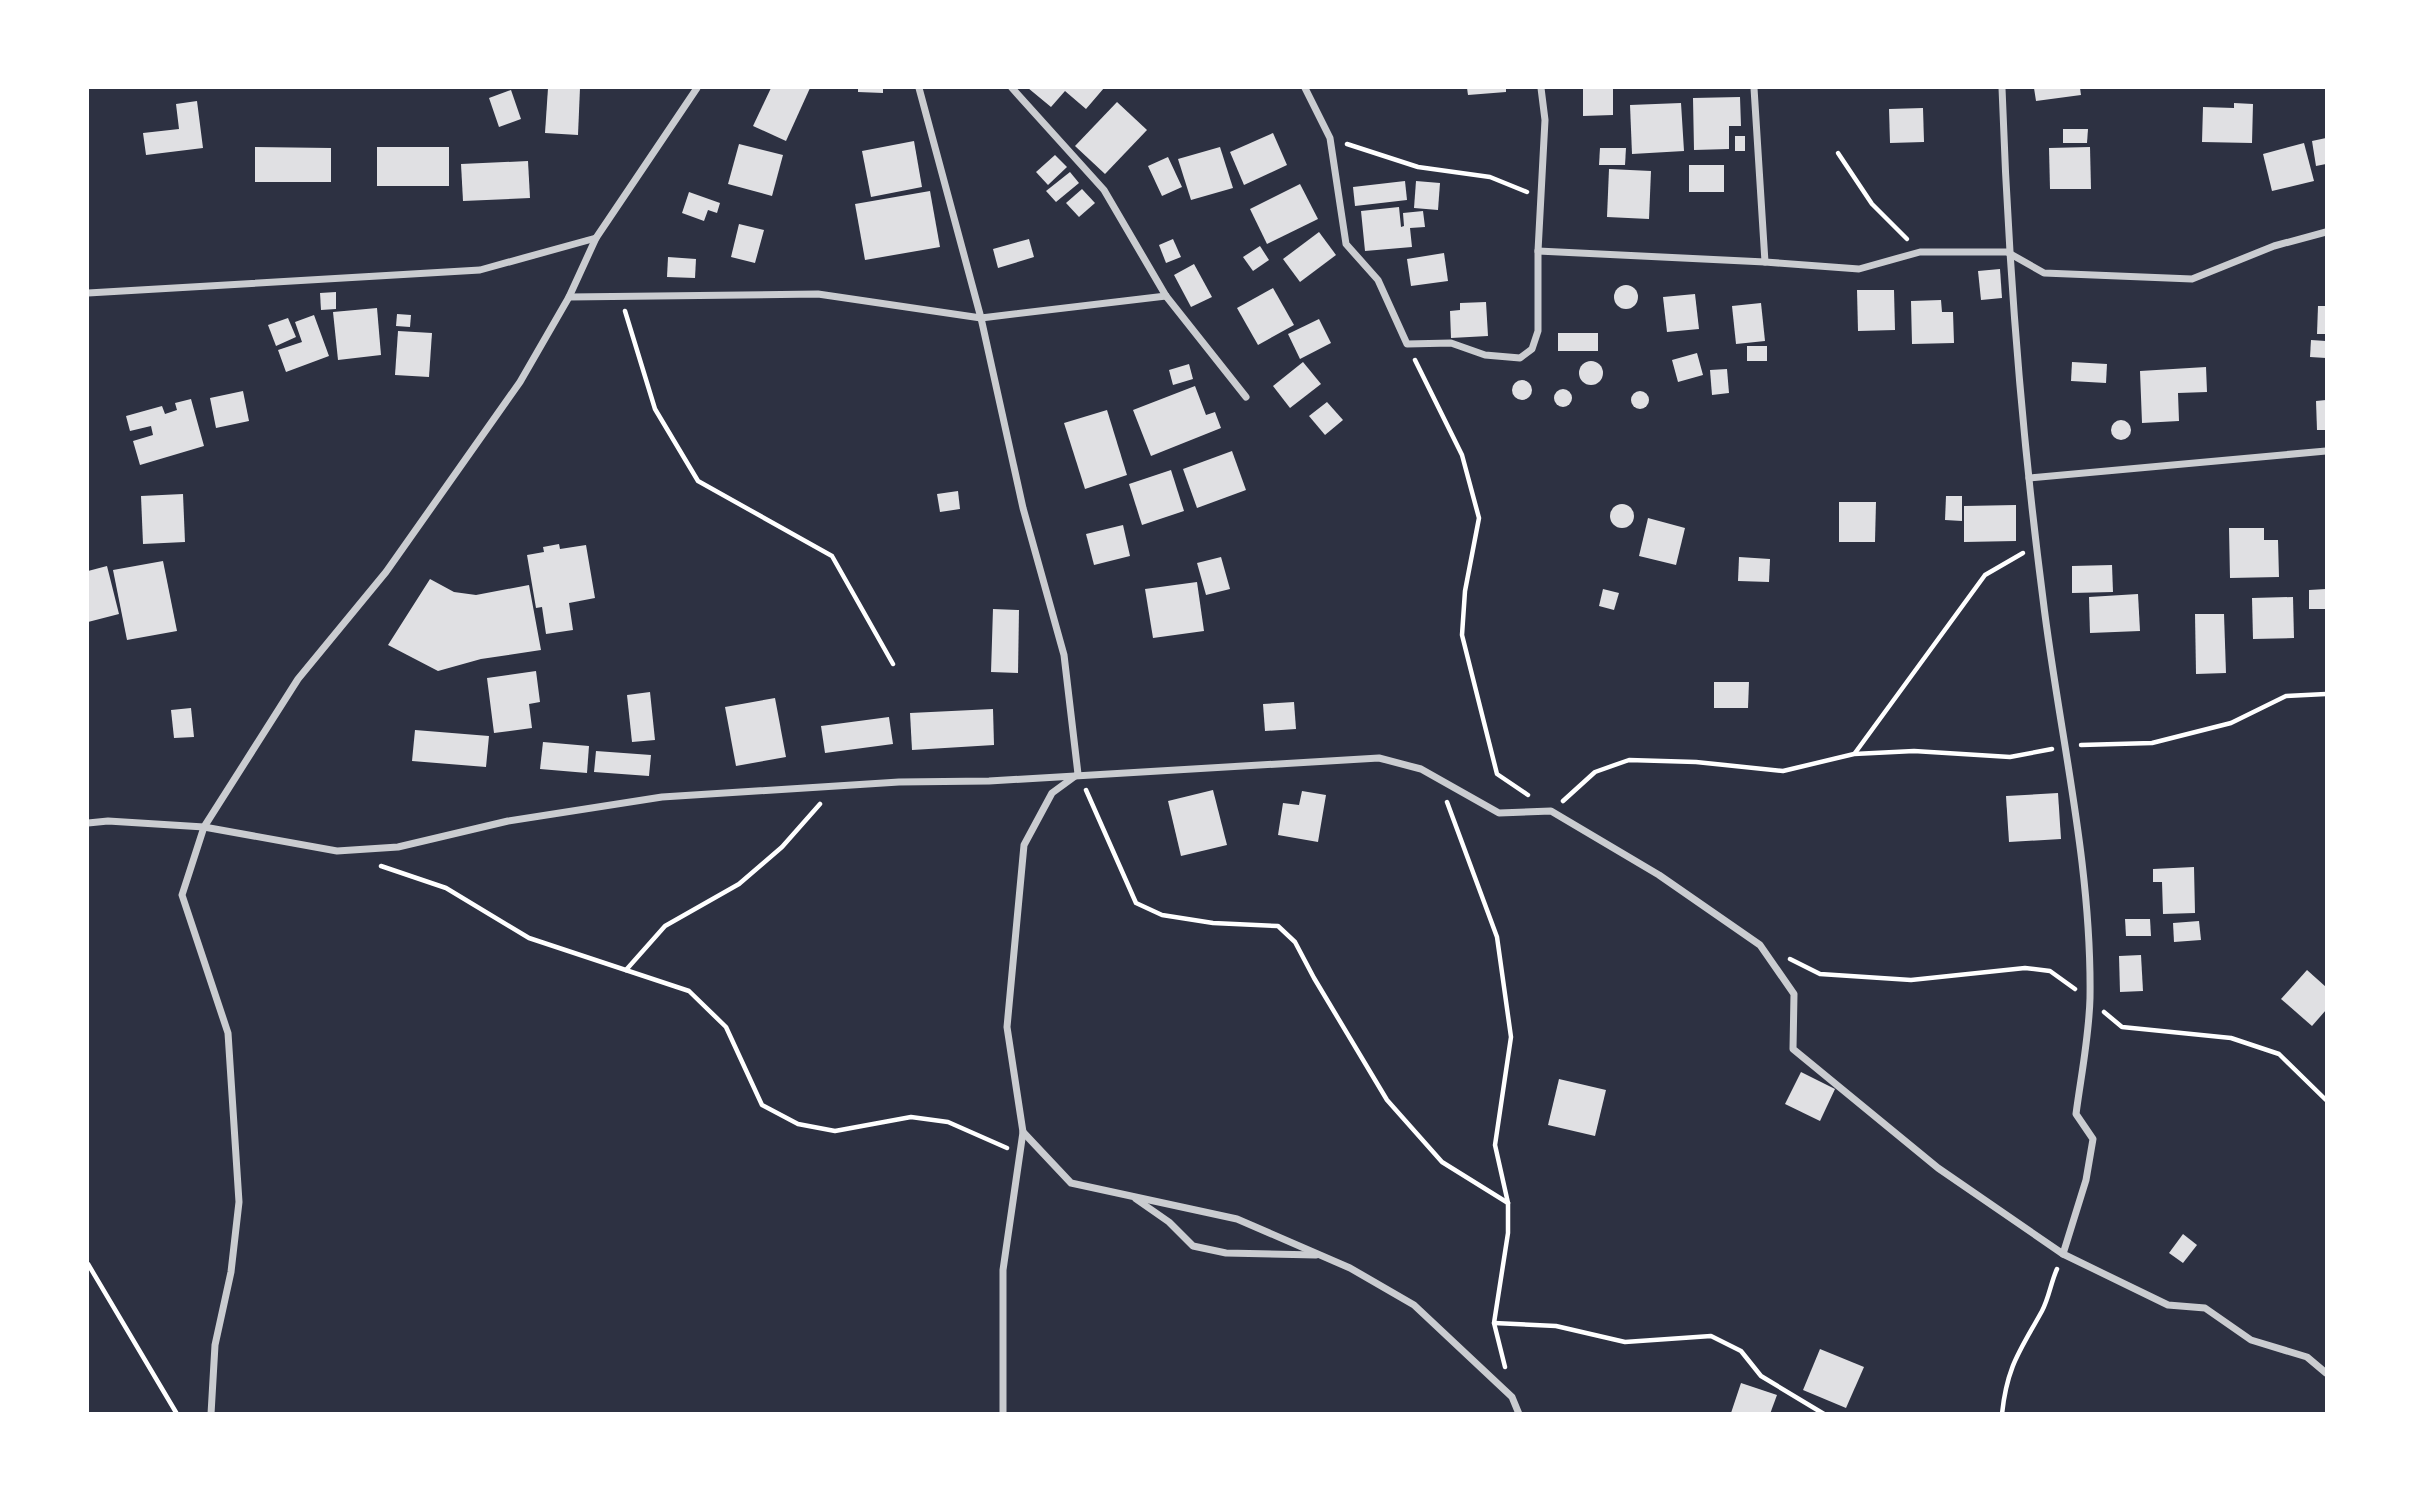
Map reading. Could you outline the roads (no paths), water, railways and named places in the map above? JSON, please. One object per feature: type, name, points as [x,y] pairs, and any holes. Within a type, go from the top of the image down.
[{"type":"street","points":[[211,1413],[215,1345],[231,1272],[239,1202],[228,1033],[182,895],[204,827],[298,679],[386,572],[520,382],[569,298],[596,239],[697,88]]},
{"type":"street","points":[[919,88],[981,318],[1020,495],[1064,655],[1078,774]]},
{"type":"street","points":[[1012,88],[1104,190],[1167,296],[1246,397]]},
{"type":"street","points":[[1305,88],[1329,138],[1346,244],[1378,280],[1407,344],[1451,342],[1485,355],[1520,358],[1532,349],[1538,331],[1538,251],[1545,120],[1541,88]]},
{"type":"street","points":[[1754,88],[1765,262]]},
{"type":"street","points":[[2002,88],[2007,253],[2028,478],[2087,915],[2090,1000],[2076,1114],[2093,1139],[2087,1180],[2063,1254]]},
{"type":"street","points":[[1538,251],[1765,262],[1859,270],[1920,252],[2007,253],[2043,273],[2192,279],[2274,246],[2326,232]]},
{"type":"street","points":[[88,293],[480,270],[596,239]]},
{"type":"street","points":[[569,298],[818,294],[981,318],[1167,296]]},
{"type":"street","points":[[2028,478],[2326,451]]},
{"type":"street","points":[[88,823],[108,821],[204,827],[337,851],[398,847],[508,821],[662,797],[899,782],[989,781],[1379,758],[1421,769],[1499,813],[1551,811],[1659,875],[1760,945],[1794,994],[1793,1049],[1938,1168],[2063,1254],[2168,1305],[2205,1308],[2251,1340],[2307,1357],[2326,1373]]},
{"type":"street","points":[[1003,1413],[1003,1270],[1023,1132],[1007,1027],[1024,845],[1052,793],[1078,774]]},
{"type":"street","points":[[1023,1132],[1071,1183],[1237,1219],[1319,1255],[1414,1305],[1512,1396],[1519,1413]]},
{"type":"street","points":[[1132,1197],[1169,1222],[1194,1246],[1226,1253],[1319,1255]]}]
